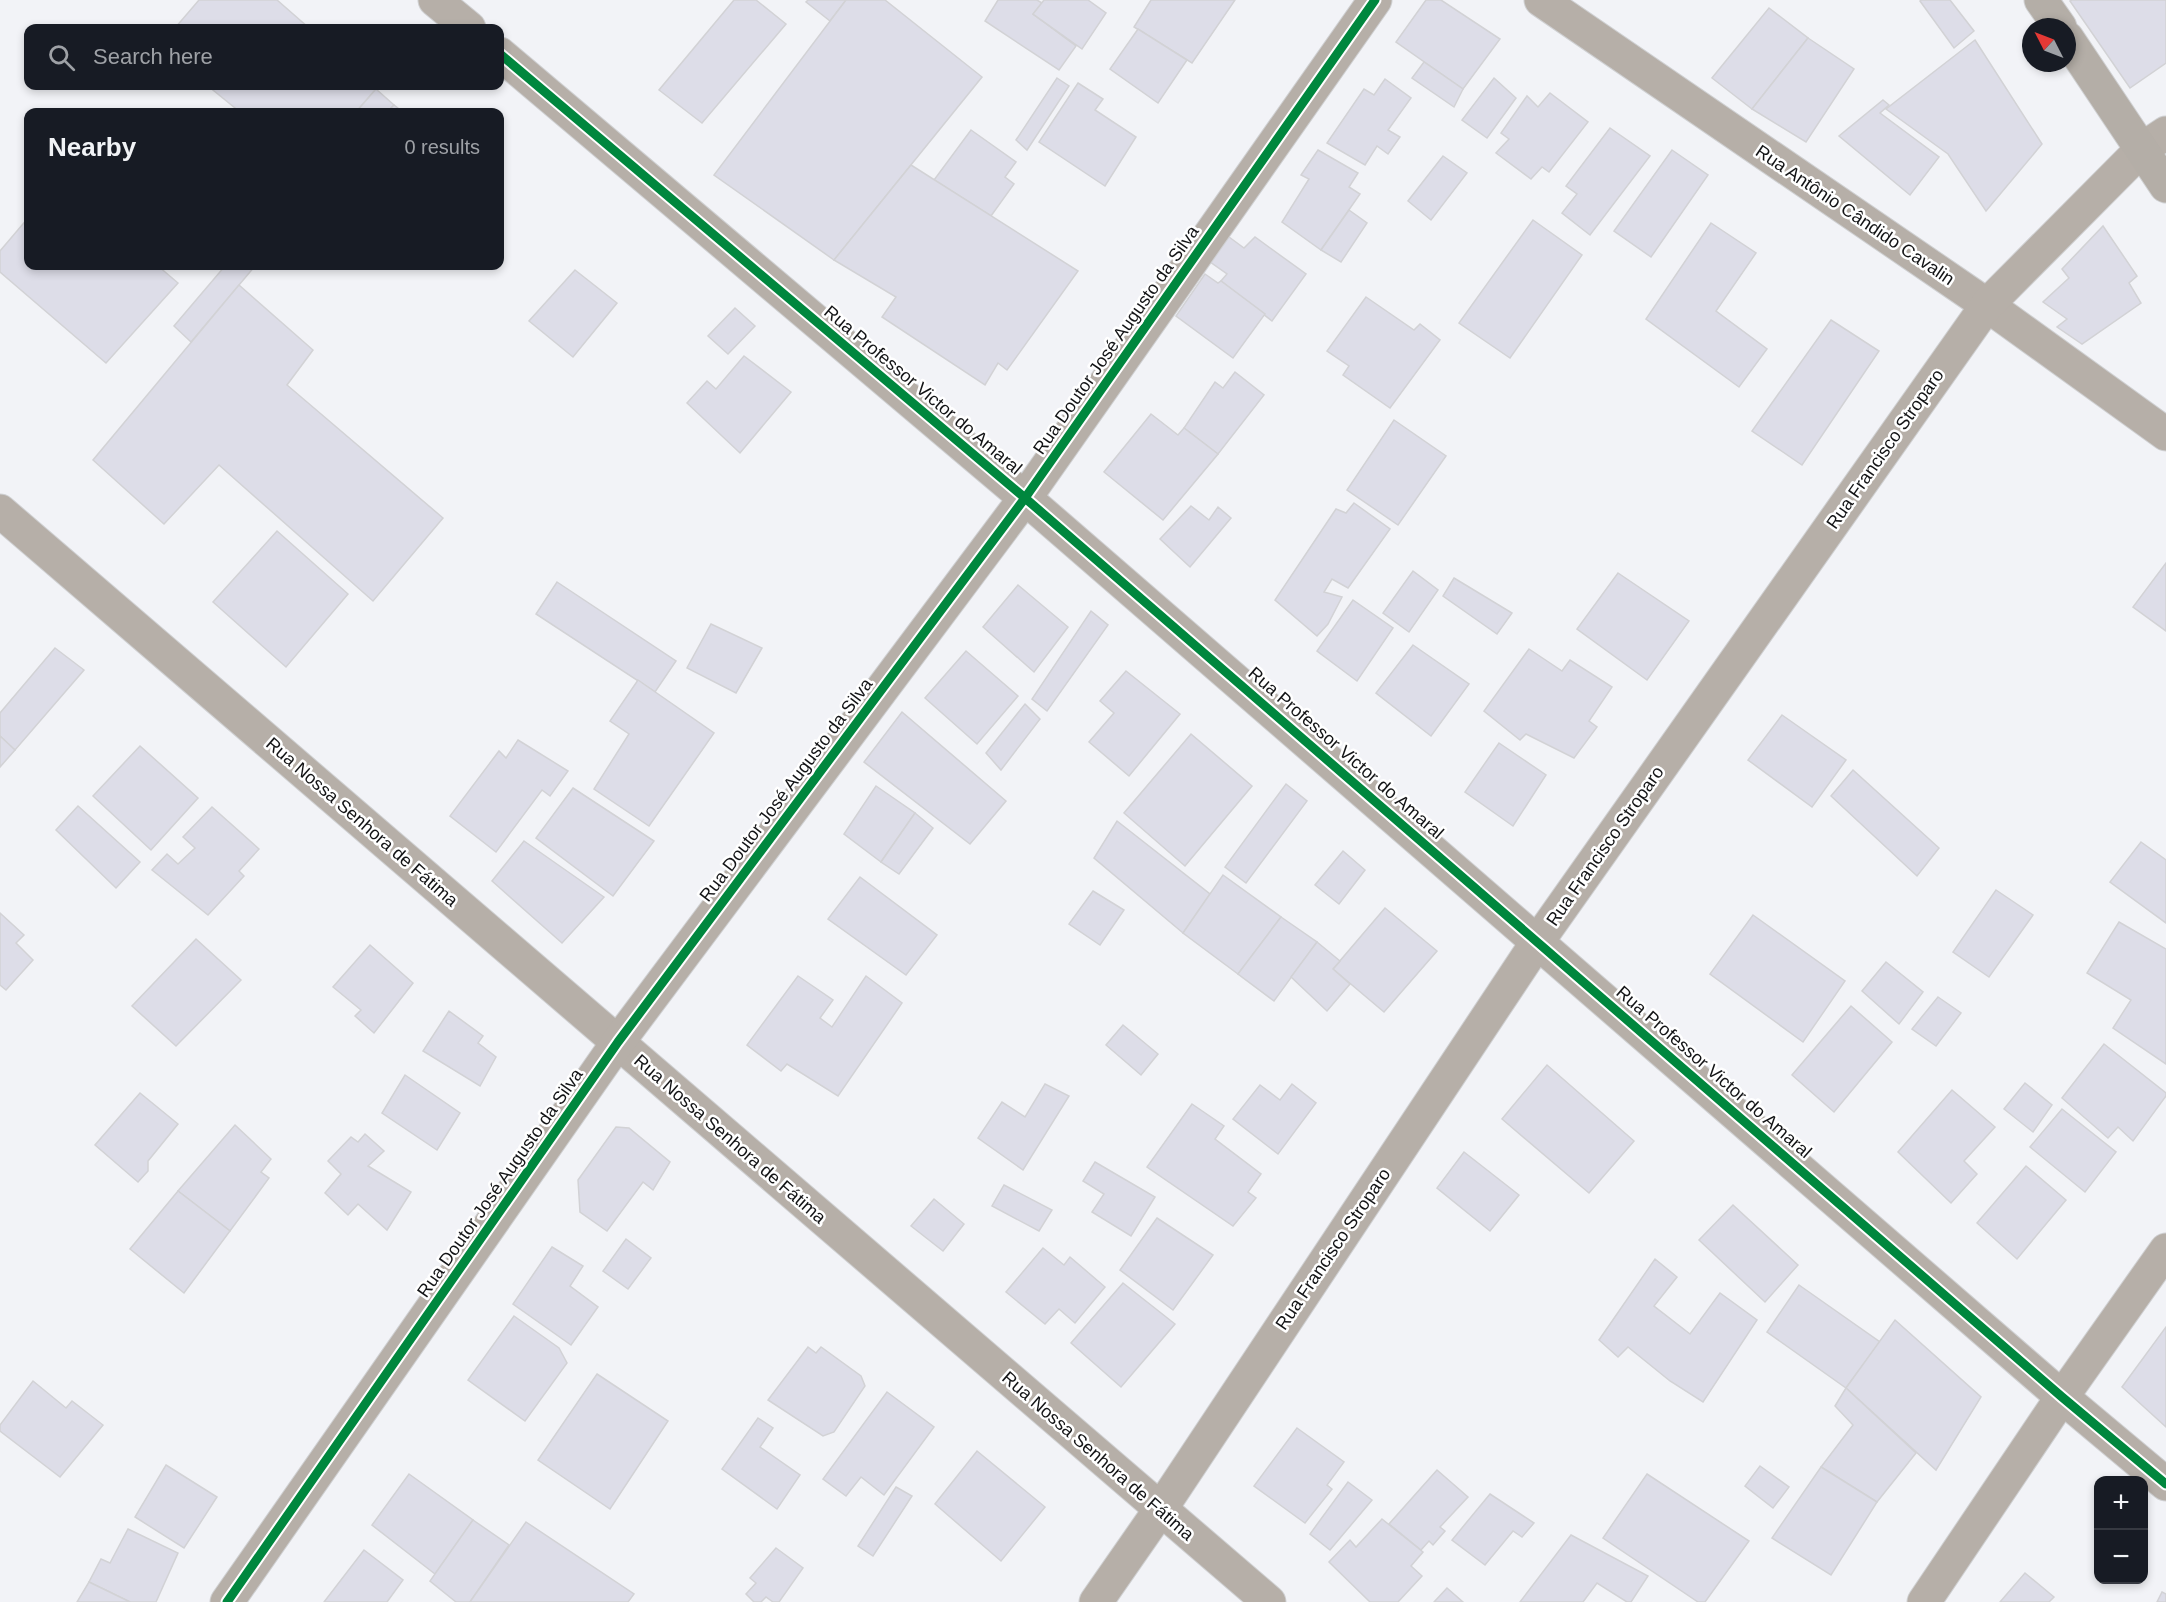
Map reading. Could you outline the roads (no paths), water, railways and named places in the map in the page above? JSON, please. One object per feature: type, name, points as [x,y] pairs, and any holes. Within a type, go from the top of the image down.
[{"type":"main road","points":[[2041,0],[2054,18]]},
{"type":"main road","points":[[2076,49],[2154,141],[2166,186]]},
{"type":"street","points":[[435,0],[464,24]]},
{"type":"street","name":"Rua Doutor José Augusto da Silva","points":[[227,1602],[618,1042],[1025,498],[1375,0]]},
{"type":"street","name":"Rua Antônio Cândido Cavalin","points":[[1541,0],[1987,305],[2166,434]]},
{"type":"street","name":"Rua Professor Victor do Amaral","points":[[504,57],[1025,498],[2166,1484]]},
{"type":"street","name":"Rua Francisco Stroparo","points":[[1096,1602],[1160,1510],[1538,941],[1987,305],[2154,141]]},
{"type":"street","name":"Rua Nossa Senhora de Fátima","points":[[0,511],[1269,1602]]},
{"type":"street","points":[[1924,1602],[2062,1396],[2166,1250]]}]
